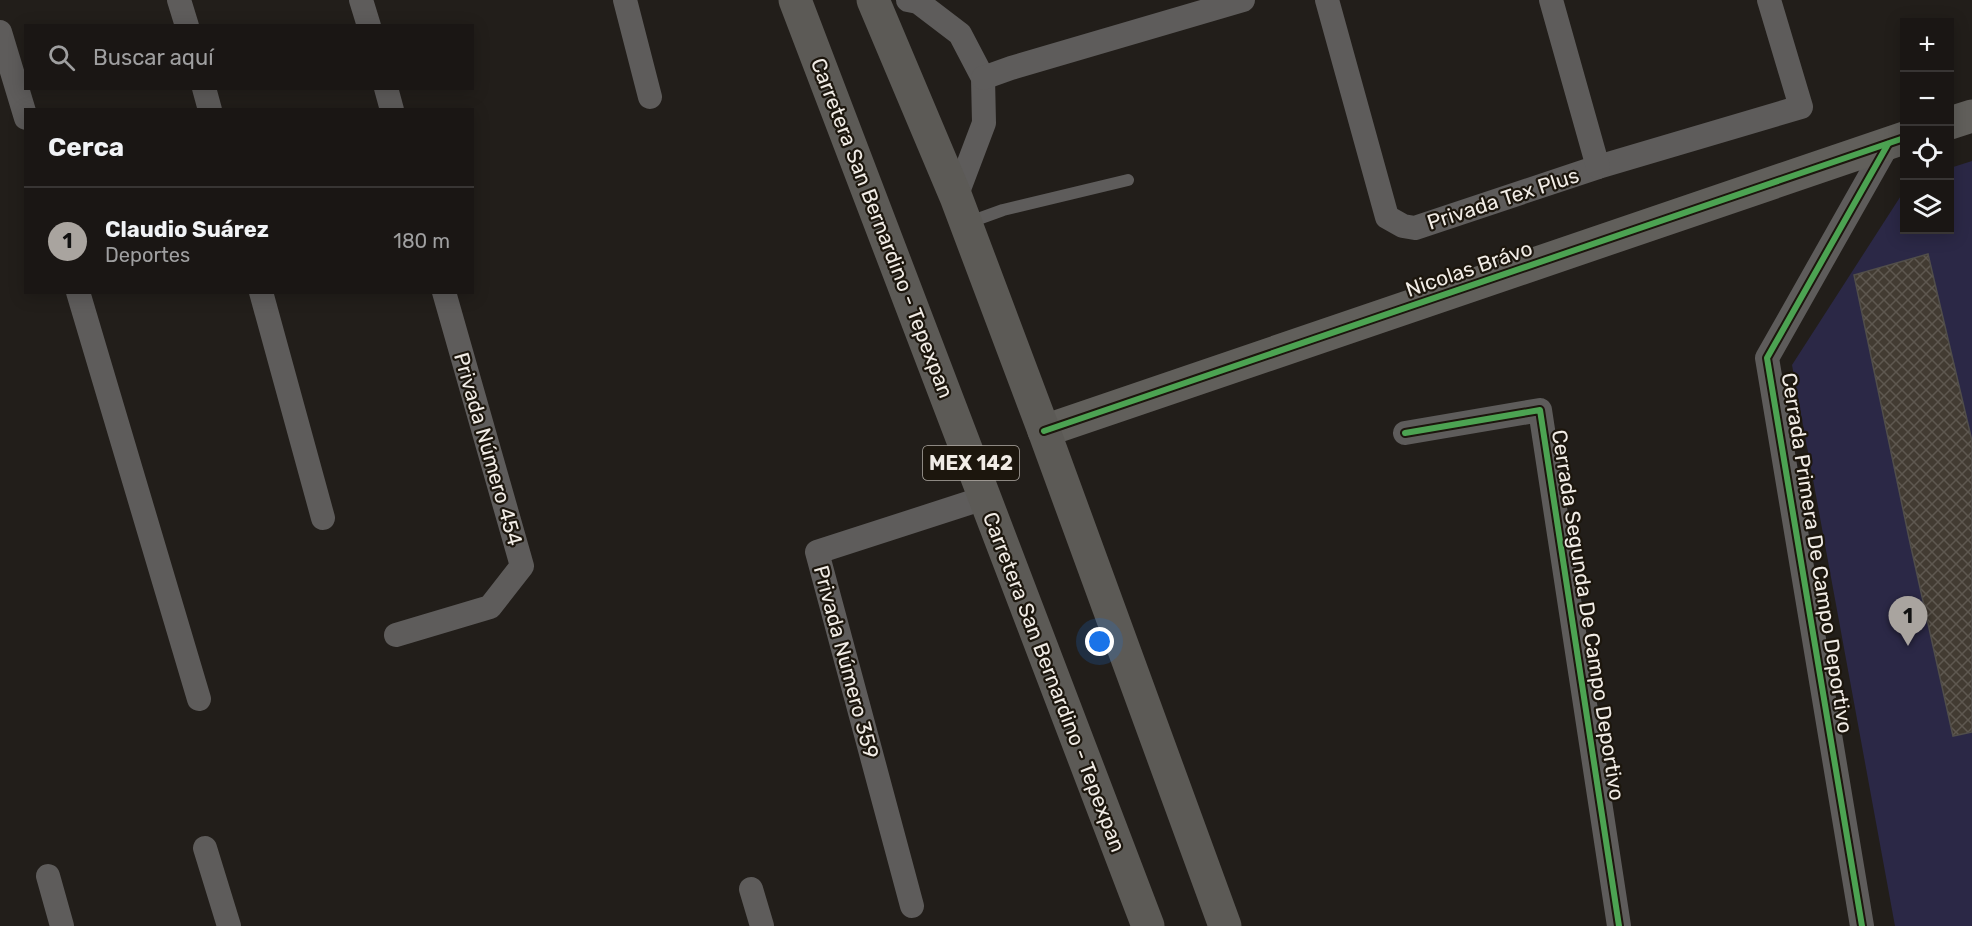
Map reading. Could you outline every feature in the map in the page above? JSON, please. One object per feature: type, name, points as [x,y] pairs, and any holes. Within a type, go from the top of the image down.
[{"type":"highway","name":"Carretera San Bernardino - Tepexpan","points":[[795,0],[1148,926]]},
{"type":"highway","name":"MEX 142","points":[[873,0],[961,210],[1225,926]]},
{"type":"street","points":[[179,0],[185,24]]},
{"type":"street","points":[[361,0],[368,24]]},
{"type":"street","points":[[625,0],[650,97]]},
{"type":"street","points":[[908,0],[918,2],[960,34],[983,78],[984,123],[961,210]]},
{"type":"street","points":[[983,78],[1243,0]]},
{"type":"street","name":"Privada Tex Plus","points":[[1327,0],[1387,217],[1403,226],[1415,228],[1598,167],[1801,107],[1769,0]]},
{"type":"street","points":[[1551,0],[1598,167]]},
{"type":"street","points":[[0,32],[24,111]]},
{"type":"street","points":[[205,90],[209,108]]},
{"type":"street","points":[[387,90],[391,108]]},
{"type":"street","points":[[1954,122],[1972,116]]},
{"type":"street","name":"Nicolas Brávo","points":[[1044,431],[1896,141]]},
{"type":"street","name":"Cerrada Primera De Campo Deportivo","points":[[1862,926],[1767,358],[1896,141]]},
{"type":"street","points":[[79,294],[199,699]]},
{"type":"street","points":[[262,294],[323,518]]},
{"type":"street","name":"Privada Número 454","points":[[396,635],[490,607],[522,566],[445,294]]},
{"type":"street","name":"Cerrada Segunda De Campo Deportivo","points":[[1405,433],[1540,410],[1619,926]]},
{"type":"street","name":"Privada Número 359","points":[[912,906],[817,552],[984,498]]},
{"type":"street","points":[[205,848],[230,926]]},
{"type":"street","points":[[48,876],[62,926]]},
{"type":"street","points":[[751,889],[762,926]]},
{"type":"lane","points":[[961,210],[1003,210],[1128,180]]},
{"type":"shaded area","points":[[1972,161],[1972,926],[1895,926],[1792,365],[1900,197],[1900,234],[1954,234],[1954,167]]},
{"type":"building","points":[[1928,254],[1972,441],[1972,732],[1953,736],[1854,275]]},
{"type":"cycle path","points":[[1044,431],[1900,139]]},
{"type":"cycle path","points":[[1862,926],[1767,358],[1888,144]]},
{"type":"cycle path","points":[[1405,433],[1540,410],[1619,926]]},
{"type":"place","name":"Claudio Suárez","points":[[1908,646]]}]
